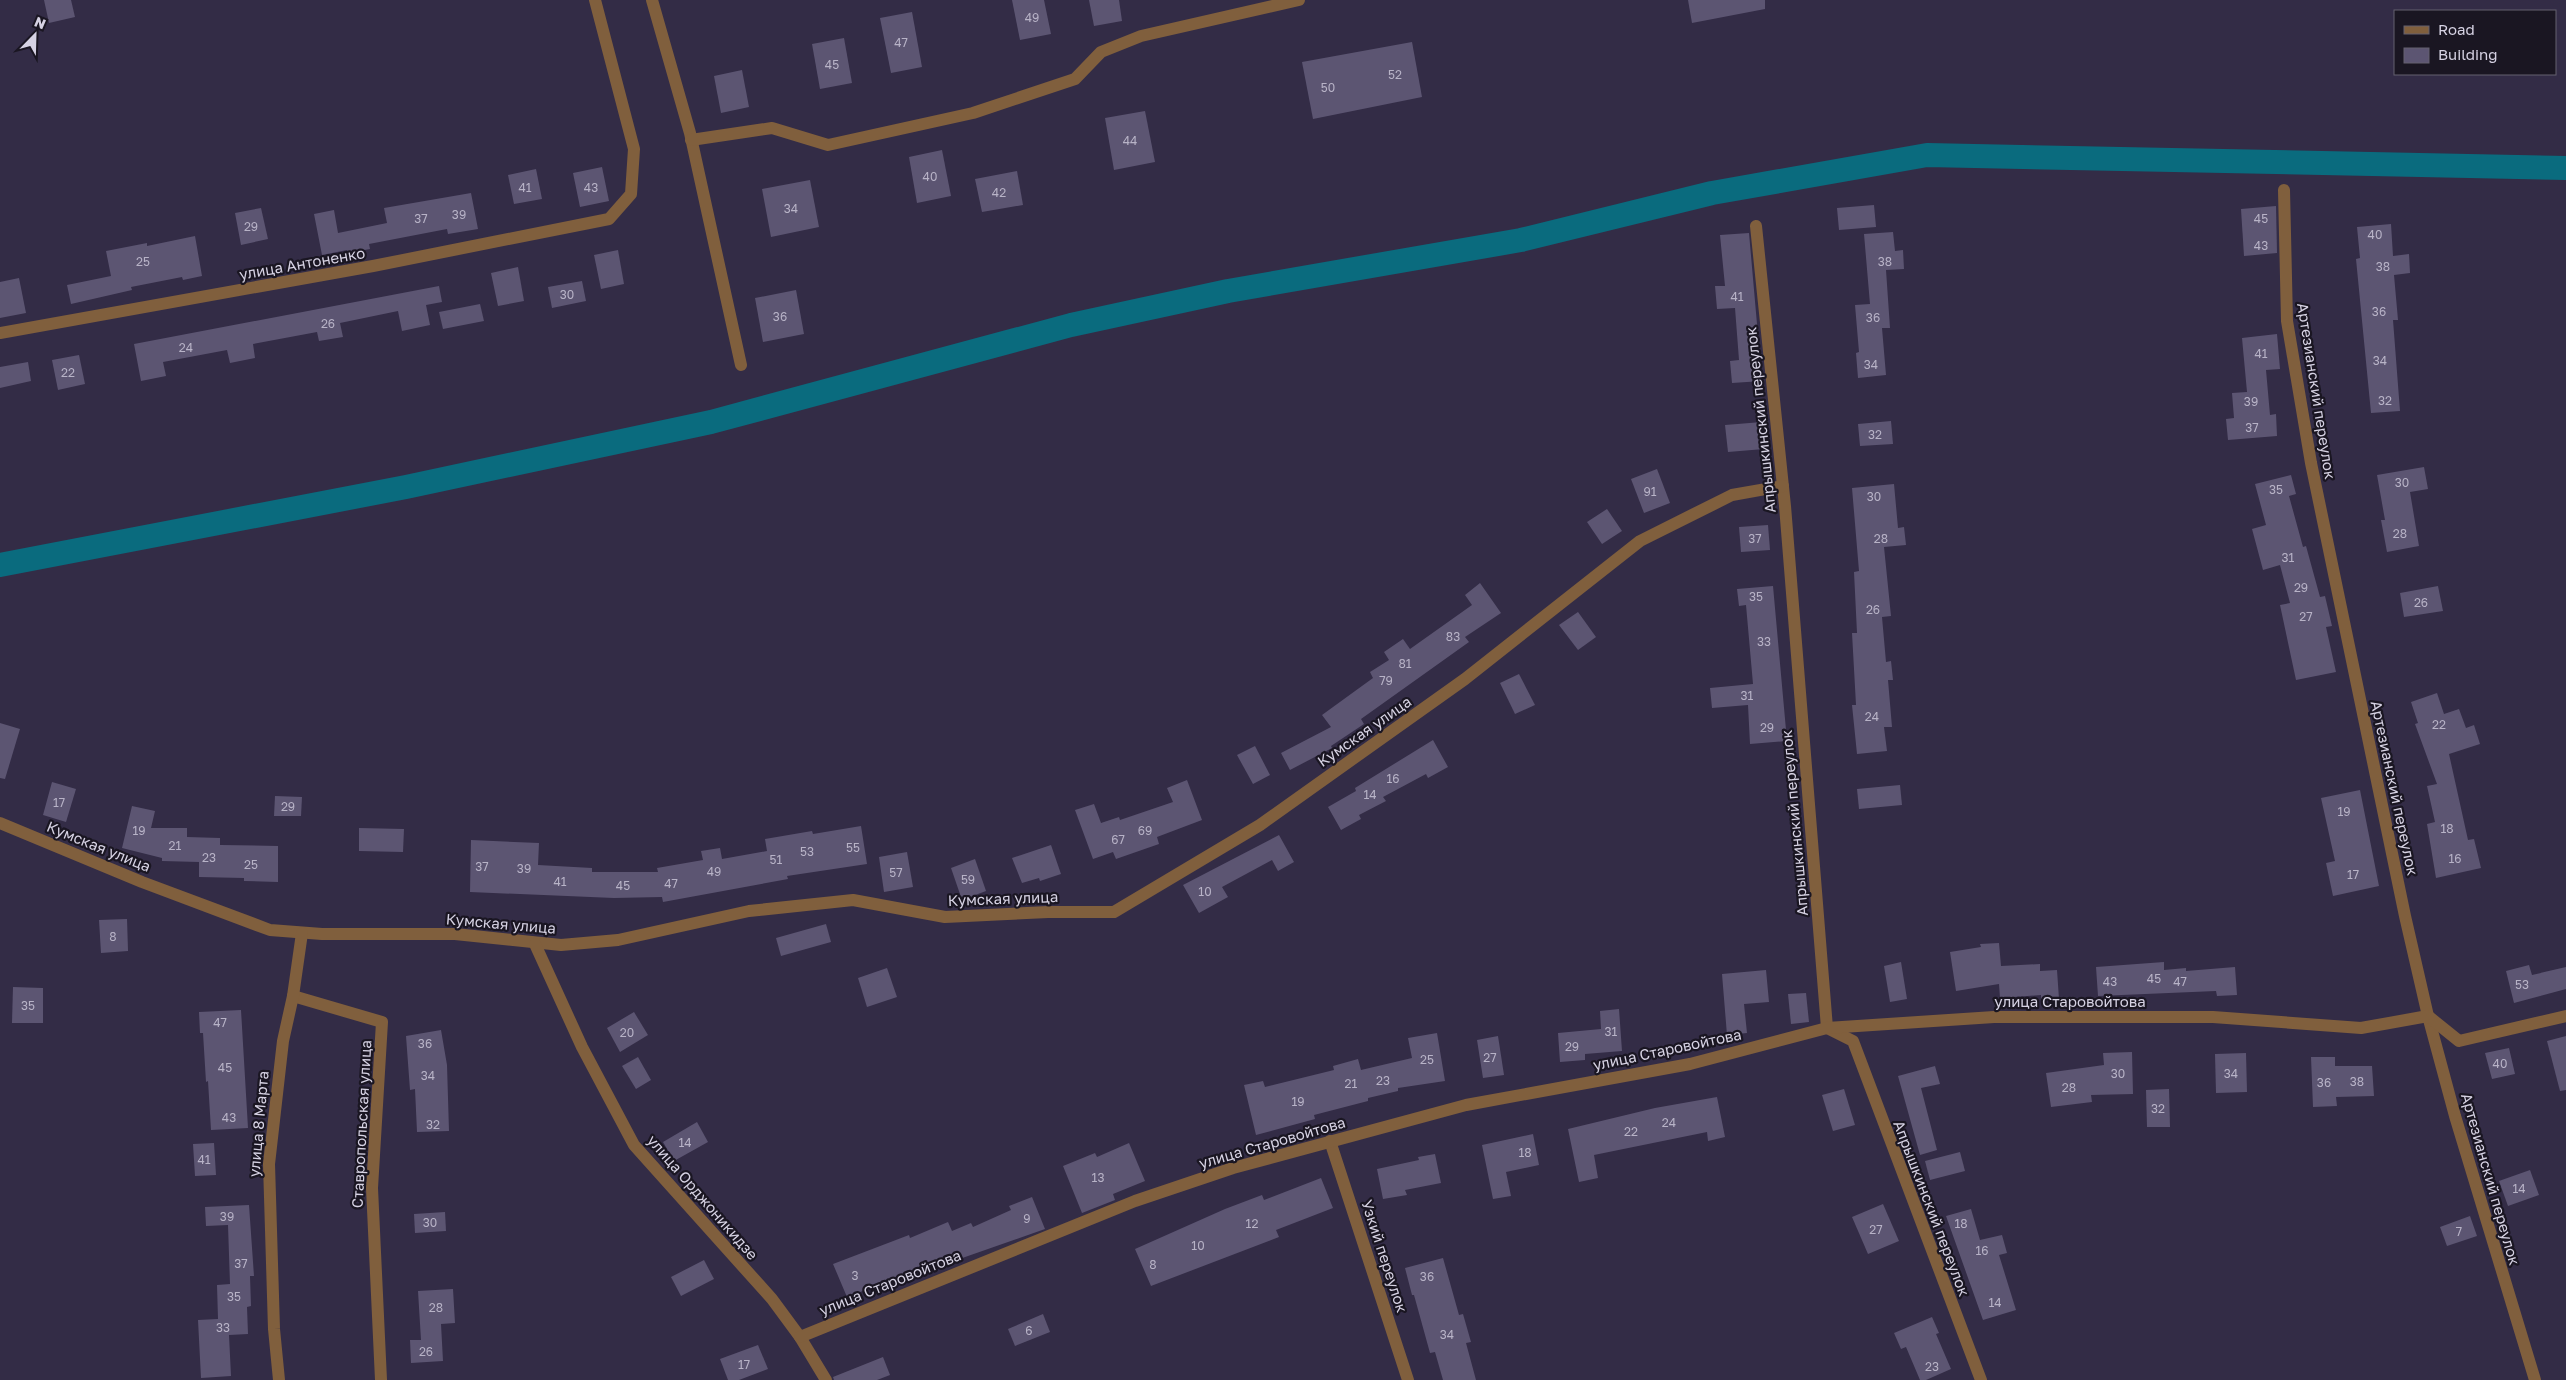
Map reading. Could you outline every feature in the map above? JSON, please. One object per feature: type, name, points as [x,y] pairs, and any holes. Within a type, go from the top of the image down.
[{"type":"street","name":"улица Антоненко","points":[[0,333],[373,266],[609,219],[632,194],[634,148],[594,0]]},
{"type":"street","points":[[652,0],[691,140],[741,365]]},
{"type":"street","points":[[691,140],[772,128],[828,145],[973,113],[1075,79],[1102,52],[1141,36],[1299,0]]},
{"type":"street","name":"Артезианский переулок","points":[[2284,190],[2287,320],[2311,463],[2428,1016],[2535,1380]]},
{"type":"street","name":"Апрышкинский переулок","points":[[1756,226],[1783,486],[1827,1028],[1853,1041],[1981,1380]]},
{"type":"street","name":"Кумская улица","points":[[0,823],[142,882],[270,930],[302,933],[455,934],[535,944],[560,945],[618,940],[749,911],[853,900],[945,917],[1048,912],[1114,912],[1260,825],[1465,679],[1640,541],[1732,495],[1783,486]]},
{"type":"street","name":"улица 8 Марта","points":[[279,1380],[274,1329],[268,1164],[283,1041],[293,996],[302,933]]},
{"type":"street","name":"улица Орджоникидзе","points":[[535,944],[582,1047],[634,1145],[772,1299],[800,1336],[826,1380]]},
{"type":"street","name":"Ставропольская улица","points":[[293,996],[382,1022],[372,1188],[381,1380]]},
{"type":"street","name":"улица Старовойтова","points":[[800,1336],[1135,1201],[1233,1168],[1466,1105],[1690,1064],[1827,1028],[1994,1017],[2213,1016],[2361,1028],[2428,1016]]},
{"type":"street","points":[[2428,1016],[2459,1041],[2566,1016]]},
{"type":"street","name":"Узкий переулок","points":[[1330,1141],[1408,1380]]},
{"type":"building","points":[[44,0],[71,0],[75,17],[49,23]]},
{"type":"building","points":[[1012,0],[1044,0],[1051,34],[1020,40]]},
{"type":"building","points":[[1089,0],[1119,0],[1122,21],[1094,26]]},
{"type":"building","points":[[1688,0],[1765,0],[1765,9],[1692,23]]},
{"type":"building","points":[[912,12],[922,67],[891,73],[880,18]]},
{"type":"building","points":[[844,38],[852,83],[820,89],[812,44]]},
{"type":"building","points":[[1412,42],[1422,97],[1313,119],[1302,62]]},
{"type":"building","points":[[742,70],[749,107],[721,113],[714,76]]},
{"type":"building","points":[[1145,111],[1155,162],[1114,170],[1105,118]]},
{"type":"building","points":[[942,150],[951,196],[917,203],[909,157]]},
{"type":"building","points":[[602,167],[609,201],[580,207],[573,173]]},
{"type":"building","points":[[536,169],[542,199],[514,204],[508,175]]},
{"type":"building","points":[[1017,171],[1023,205],[982,212],[975,179]]},
{"type":"building","points":[[810,180],[819,227],[771,237],[762,189]]},
{"type":"building","points":[[471,193],[478,229],[448,234],[447,229],[369,244],[370,249],[348,253],[347,250],[322,255],[314,214],[334,210],[338,233],[387,223],[384,208]]},
{"type":"building","points":[[1874,205],[1876,227],[1839,230],[1837,208]]},
{"type":"building","points":[[2276,206],[2277,253],[2244,256],[2241,209]]},
{"type":"building","points":[[261,208],[268,239],[241,245],[235,213]]},
{"type":"building","points":[[2391,224],[2393,256],[2409,254],[2410,273],[2394,275],[2398,320],[2393,320],[2400,411],[2371,413],[2356,259],[2360,258],[2357,227]]},
{"type":"building","points":[[1893,232],[1895,251],[1903,250],[1904,269],[1886,270],[1890,328],[1882,328],[1886,375],[1858,378],[1856,353],[1859,352],[1855,305],[1870,304],[1864,234]]},
{"type":"building","points":[[1749,233],[1762,381],[1732,383],[1730,361],[1739,360],[1735,308],[1717,309],[1715,286],[1725,286],[1720,235]]},
{"type":"building","points":[[195,236],[202,276],[183,280],[182,277],[131,287],[132,290],[71,304],[67,285],[111,276],[106,251],[147,243],[147,246]]},
{"type":"building","points":[[618,250],[624,284],[601,289],[594,255]]},
{"type":"building","points":[[518,267],[524,301],[498,306],[491,273]]},
{"type":"building","points":[[19,278],[26,313],[0,318],[0,282]]},
{"type":"building","points":[[582,281],[586,301],[552,308],[548,287]]},
{"type":"building","points":[[439,286],[442,302],[426,305],[430,325],[402,331],[398,311],[340,323],[343,337],[319,341],[317,332],[253,344],[255,358],[230,363],[227,350],[163,362],[166,376],[141,381],[134,344]]},
{"type":"building","points":[[796,290],[804,334],[763,342],[755,298]]},
{"type":"building","points":[[480,304],[484,321],[443,329],[439,312]]},
{"type":"building","points":[[2277,334],[2280,369],[2266,370],[2270,415],[2276,414],[2277,436],[2228,440],[2226,419],[2234,418],[2232,393],[2247,392],[2242,338]]},
{"type":"building","points":[[79,355],[85,384],[58,390],[52,360]]},
{"type":"building","points":[[28,362],[31,381],[0,388],[0,367]]},
{"type":"building","points":[[1891,421],[1893,444],[1860,446],[1858,424]]},
{"type":"building","points":[[1762,422],[1764,449],[1728,452],[1725,425]]},
{"type":"building","points":[[2424,467],[2428,489],[2410,492],[2419,546],[2387,552],[2381,520],[2385,520],[2377,475]]},
{"type":"building","points":[[1657,469],[1670,503],[1644,513],[1631,479]]},
{"type":"building","points":[[2291,475],[2296,494],[2289,496],[2303,547],[2306,546],[2320,597],[2325,596],[2332,626],[2326,627],[2336,672],[2296,680],[2280,605],[2290,603],[2280,565],[2263,570],[2252,529],[2266,525],[2255,484]]},
{"type":"building","points":[[1894,484],[1898,528],[1904,527],[1906,545],[1884,547],[1891,616],[1882,617],[1886,662],[1891,661],[1893,680],[1888,680],[1892,727],[1884,727],[1887,751],[1857,754],[1852,705],[1856,705],[1852,633],[1857,633],[1854,572],[1859,571],[1852,488]]},
{"type":"building","points":[[1607,509],[1622,531],[1602,544],[1587,522]]},
{"type":"building","points":[[1768,525],[1770,550],[1741,552],[1739,527]]},
{"type":"building","points":[[1480,583],[1501,613],[1465,637],[1469,642],[1361,719],[1364,724],[1331,746],[1332,748],[1290,770],[1281,753],[1331,727],[1322,715],[1373,678],[1370,672],[1389,660],[1384,652],[1403,639],[1410,649],[1472,605],[1465,595]]},
{"type":"building","points":[[1773,586],[1787,741],[1750,744],[1748,705],[1712,708],[1710,688],[1753,684],[1746,605],[1739,606],[1737,589]]},
{"type":"building","points":[[2438,586],[2443,611],[2404,617],[2400,593]]},
{"type":"building","points":[[1578,612],[1596,637],[1578,650],[1559,625]]},
{"type":"building","points":[[1519,674],[1535,705],[1515,714],[1500,683]]},
{"type":"building","points":[[2437,693],[2444,714],[2459,709],[2466,728],[2474,725],[2480,744],[2449,754],[2468,840],[2474,839],[2481,868],[2436,878],[2427,824],[2435,822],[2427,786],[2437,784],[2415,724],[2418,723],[2411,702]]},
{"type":"building","points":[[0,723],[20,729],[5,779],[0,778]]},
{"type":"building","points":[[1433,740],[1448,767],[1428,778],[1426,774],[1383,797],[1386,801],[1359,815],[1361,819],[1341,830],[1328,807],[1356,791],[1355,788]]},
{"type":"building","points":[[1255,746],[1270,775],[1253,784],[1237,755]]},
{"type":"building","points":[[1187,780],[1202,820],[1157,837],[1159,844],[1116,859],[1113,852],[1093,859],[1075,810],[1094,804],[1101,823],[1119,817],[1120,820],[1173,802],[1167,788]]},
{"type":"building","points":[[52,782],[76,789],[66,822],[43,815]]},
{"type":"building","points":[[1900,785],[1902,805],[1859,809],[1857,789]]},
{"type":"building","points":[[2360,790],[2379,886],[2333,896],[2326,863],[2335,861],[2321,798]]},
{"type":"building","points":[[275,796],[302,797],[301,816],[274,816]]},
{"type":"building","points":[[132,806],[155,811],[151,828],[187,828],[187,837],[220,838],[220,845],[278,846],[278,882],[244,881],[244,878],[199,877],[199,862],[162,861],[162,858],[122,848]]},
{"type":"building","points":[[861,826],[867,864],[787,876],[788,879],[663,902],[662,897],[614,898],[470,892],[471,840],[539,843],[538,865],[592,868],[592,872],[658,872],[657,868],[703,860],[701,851],[720,848],[722,859],[767,851],[765,839],[812,831],[813,834]]},
{"type":"building","points":[[359,828],[404,829],[403,852],[359,851]]},
{"type":"building","points":[[1279,835],[1294,862],[1278,871],[1272,860],[1222,887],[1228,897],[1199,913],[1183,885]]},
{"type":"building","points":[[1051,845],[1061,874],[1040,881],[1039,878],[1022,883],[1012,858]]},
{"type":"building","points":[[907,852],[913,887],[884,892],[879,857]]},
{"type":"building","points":[[975,859],[986,891],[962,900],[951,868]]},
{"type":"building","points":[[127,919],[128,951],[101,953],[99,920]]},
{"type":"building","points":[[826,924],[831,942],[781,956],[776,938]]},
{"type":"building","points":[[1999,943],[2001,966],[2040,964],[2040,971],[2057,970],[2059,999],[2041,1000],[2041,995],[2000,998],[1999,984],[1956,991],[1950,952],[1981,947],[1980,944]]},
{"type":"building","points":[[1901,962],[1907,999],[1890,1002],[1884,966]]},
{"type":"building","points":[[2164,962],[2164,970],[2186,968],[2186,971],[2235,967],[2237,995],[2217,996],[2216,991],[2098,996],[2096,967]]},
{"type":"building","points":[[2529,965],[2532,975],[2566,967],[2566,989],[2514,1003],[2506,971]]},
{"type":"building","points":[[887,968],[897,997],[867,1007],[858,978]]},
{"type":"building","points":[[1766,970],[1769,1002],[1744,1004],[1747,1033],[1727,1035],[1722,974]]},
{"type":"building","points":[[13,987],[43,988],[43,1023],[12,1023]]},
{"type":"building","points":[[1806,993],[1809,1022],[1791,1024],[1788,994]]},
{"type":"building","points":[[1619,1009],[1622,1051],[1585,1054],[1585,1060],[1560,1062],[1558,1033],[1601,1029],[1600,1011]]},
{"type":"building","points":[[241,1010],[248,1128],[211,1130],[208,1081],[206,1082],[203,1033],[200,1033],[199,1012]]},
{"type":"building","points":[[634,1012],[648,1035],[620,1052],[607,1028]]},
{"type":"building","points":[[441,1030],[447,1065],[449,1131],[417,1132],[415,1089],[410,1090],[406,1036]]},
{"type":"building","points":[[1437,1033],[1445,1081],[1398,1088],[1398,1091],[1368,1098],[1368,1101],[1314,1115],[1315,1119],[1256,1135],[1244,1085],[1263,1081],[1265,1087],[1334,1070],[1333,1066],[1358,1059],[1361,1070],[1412,1058],[1408,1038]]},
{"type":"building","points":[[1498,1036],[1504,1075],[1483,1078],[1477,1040]]},
{"type":"building","points":[[2566,1036],[2566,1090],[2560,1091],[2547,1041]]},
{"type":"building","points":[[2509,1048],[2515,1074],[2492,1079],[2485,1053]]},
{"type":"building","points":[[2132,1052],[2133,1094],[2091,1095],[2092,1102],[2051,1107],[2046,1073],[2104,1065],[2103,1053]]},
{"type":"building","points":[[2246,1053],[2247,1092],[2216,1093],[2215,1054]]},
{"type":"building","points":[[638,1057],[651,1080],[636,1089],[622,1066]]},
{"type":"building","points":[[2311,1057],[2335,1057],[2335,1066],[2372,1066],[2374,1096],[2336,1097],[2337,1106],[2313,1107]]},
{"type":"building","points":[[1935,1066],[1940,1084],[1921,1088],[1937,1150],[1920,1155],[1898,1076]]},
{"type":"building","points":[[1844,1089],[1855,1125],[1833,1131],[1822,1095]]},
{"type":"building","points":[[2169,1089],[2170,1127],[2147,1127],[2146,1090]]},
{"type":"building","points":[[1717,1097],[1725,1137],[1708,1141],[1707,1132],[1594,1155],[1598,1178],[1579,1182],[1568,1129],[1655,1108]]},
{"type":"building","points":[[697,1122],[708,1142],[674,1161],[663,1142]]},
{"type":"building","points":[[1533,1134],[1539,1165],[1506,1172],[1511,1196],[1493,1199],[1482,1145]]},
{"type":"building","points":[[214,1143],[216,1175],[195,1176],[193,1144]]},
{"type":"building","points":[[1129,1143],[1145,1181],[1113,1194],[1115,1200],[1082,1213],[1063,1166],[1095,1153],[1097,1157]]},
{"type":"building","points":[[1960,1152],[1965,1171],[1930,1180],[1925,1161]]},
{"type":"building","points":[[1435,1154],[1441,1183],[1405,1190],[1407,1195],[1383,1199],[1377,1169],[1419,1160],[1418,1157]]},
{"type":"building","points":[[2530,1170],[2539,1195],[2508,1206],[2499,1181]]},
{"type":"building","points":[[1321,1178],[1333,1208],[1276,1230],[1279,1237],[1151,1286],[1135,1249],[1225,1209],[1262,1195],[1264,1200]]},
{"type":"building","points":[[1032,1197],[1045,1229],[948,1263],[947,1259],[847,1297],[833,1264],[909,1235],[910,1238],[948,1222],[952,1231],[971,1223],[973,1227],[1011,1210],[1009,1206]]},
{"type":"building","points":[[1883,1204],[1899,1241],[1868,1254],[1852,1217]]},
{"type":"building","points":[[249,1205],[254,1276],[250,1276],[251,1306],[247,1307],[248,1334],[229,1335],[231,1376],[201,1378],[198,1320],[218,1319],[217,1285],[230,1284],[228,1225],[206,1226],[205,1207]]},
{"type":"building","points":[[1971,1209],[1980,1240],[2002,1235],[2007,1253],[1999,1255],[2016,1310],[1983,1320],[1946,1216]]},
{"type":"building","points":[[445,1212],[446,1231],[415,1233],[414,1214]]},
{"type":"building","points":[[2470,1216],[2477,1236],[2447,1246],[2440,1227]]},
{"type":"building","points":[[1443,1258],[1459,1315],[1463,1314],[1471,1342],[1466,1343],[1476,1380],[1443,1380],[1435,1352],[1430,1353],[1414,1295],[1412,1295],[1405,1268]]},
{"type":"building","points":[[704,1260],[714,1279],[681,1296],[671,1277]]},
{"type":"building","points":[[453,1289],[455,1323],[441,1324],[443,1361],[411,1363],[410,1340],[421,1340],[418,1291]]},
{"type":"building","points":[[1043,1314],[1050,1332],[1015,1346],[1008,1329]]},
{"type":"building","points":[[1932,1317],[1939,1333],[1936,1334],[1951,1369],[1926,1380],[1920,1380],[1906,1347],[1901,1349],[1894,1333]]},
{"type":"building","points":[[758,1345],[768,1369],[739,1380],[728,1380],[720,1359]]},
{"type":"building","points":[[883,1357],[890,1375],[877,1380],[834,1380],[833,1377]]},
{"type":"waterway","points":[[0,565],[406,487],[711,422],[1071,325],[1228,291],[1521,240],[1712,193],[1927,155],[2566,168]]}]
